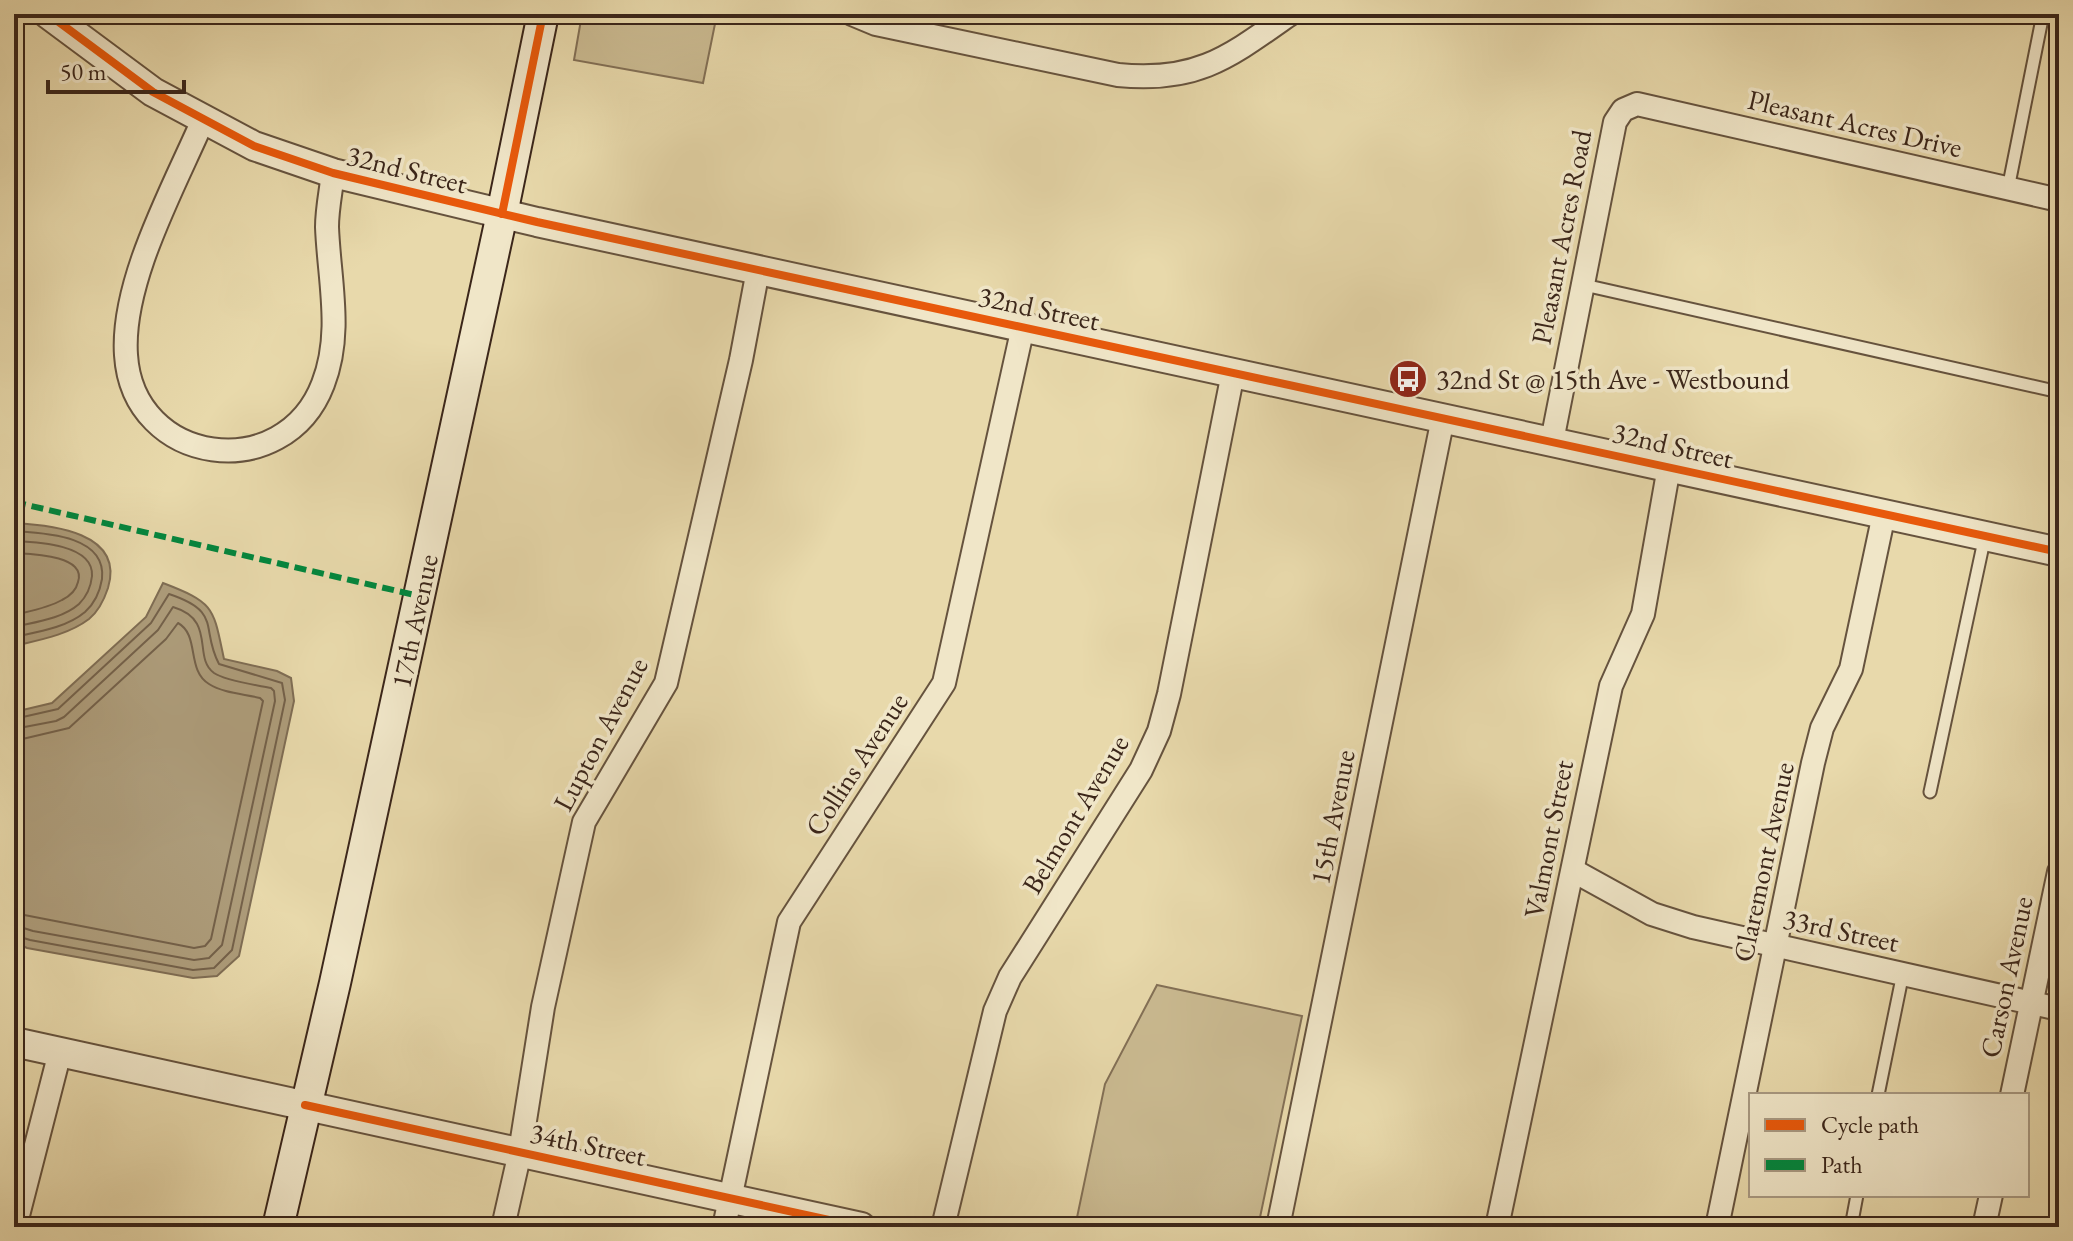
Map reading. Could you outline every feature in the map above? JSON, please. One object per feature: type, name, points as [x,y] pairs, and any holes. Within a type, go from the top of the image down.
[{"type":"main road","name":"17th Avenue","points":[[278,1227],[335,983],[543,14]]},
{"type":"street","name":"32nd Street","points":[[48,14],[153,92],[203,120],[254,146],[333,173],[502,214],[2059,552]]},
{"type":"street","points":[[852,14],[891,27],[1140,77],[1182,74],[1213,65],[1240,50],[1289,14]]},
{"type":"street","name":"Pleasant Acres Drive","points":[[1637,104],[2059,200]]},
{"type":"street","name":"Pleasant Acres Road","points":[[1552,441],[1615,122],[1623,110],[1637,104]]},
{"type":"street","points":[[203,120],[143,262],[129,312],[126,339],[128,372],[140,403],[161,427],[189,444],[220,451],[250,449],[280,438],[303,419],[315,403],[328,371],[334,324],[327,229],[333,173]]},
{"type":"street","name":"Lupton Avenue","points":[[503,1227],[520,1152],[543,1007],[584,822],[666,683],[741,360],[758,270]]},
{"type":"street","name":"Collins Avenue","points":[[724,1227],[789,922],[944,683],[1023,327]]},
{"type":"street","name":"Belmont Avenue","points":[[943,1227],[995,1011],[1005,988],[1141,770],[1159,731],[1233,373]]},
{"type":"street","name":"15th Avenue","points":[[1278,1227],[1443,418]]},
{"type":"street","name":"Valmont Street","points":[[1497,1227],[1611,686],[1643,614],[1669,467]]},
{"type":"street","name":"Claremont Avenue","points":[[1717,1227],[1813,763],[1822,728],[1851,669],[1884,514]]},
{"type":"street","name":"33rd Street","points":[[1574,871],[1662,918],[1776,947],[2059,1009]]},
{"type":"street","name":"Carson Avenue","points":[[2012,1093],[2059,872]]},
{"type":"street","name":"34th Street","points":[[14,1042],[861,1227]]},
{"type":"street","points":[[15,1227],[60,1052]]},
{"type":"street","points":[[1984,1227],[1991,1197]]},
{"type":"lane","points":[[2008,189],[2043,14]]},
{"type":"lane","points":[[1584,285],[2059,392]]},
{"type":"lane","points":[[1930,792],[1985,536]]},
{"type":"lane","points":[[1878,1093],[1903,973]]},
{"type":"lane","points":[[1851,1227],[1857,1197]]},
{"type":"shaded area","points":[[582,14],[717,14],[703,83],[574,60]]},
{"type":"shaded area","points":[[1157,985],[1302,1016],[1258,1227],[1075,1227],[1105,1084]]},
{"type":"water","points":[[14,523],[47,526],[81,535],[106,554],[110,569],[105,597],[89,619],[63,633],[14,646]]},
{"type":"water","points":[[163,583],[193,596],[209,609],[214,617],[224,659],[277,671],[291,678],[294,701],[239,956],[217,976],[193,978],[27,948],[14,942],[14,712],[52,703],[146,617]]},
{"type":"marked path","points":[[14,502],[419,596]]},
{"type":"cycle path","points":[[48,14],[153,92],[254,146],[333,173],[537,222],[2059,552]]},
{"type":"cycle path","points":[[502,214],[543,14]]},
{"type":"cycle path","points":[[305,1105],[861,1227]]},
{"type":"place","name":"32nd St @ 15th Ave - Westbound","points":[[1408,379]]}]
